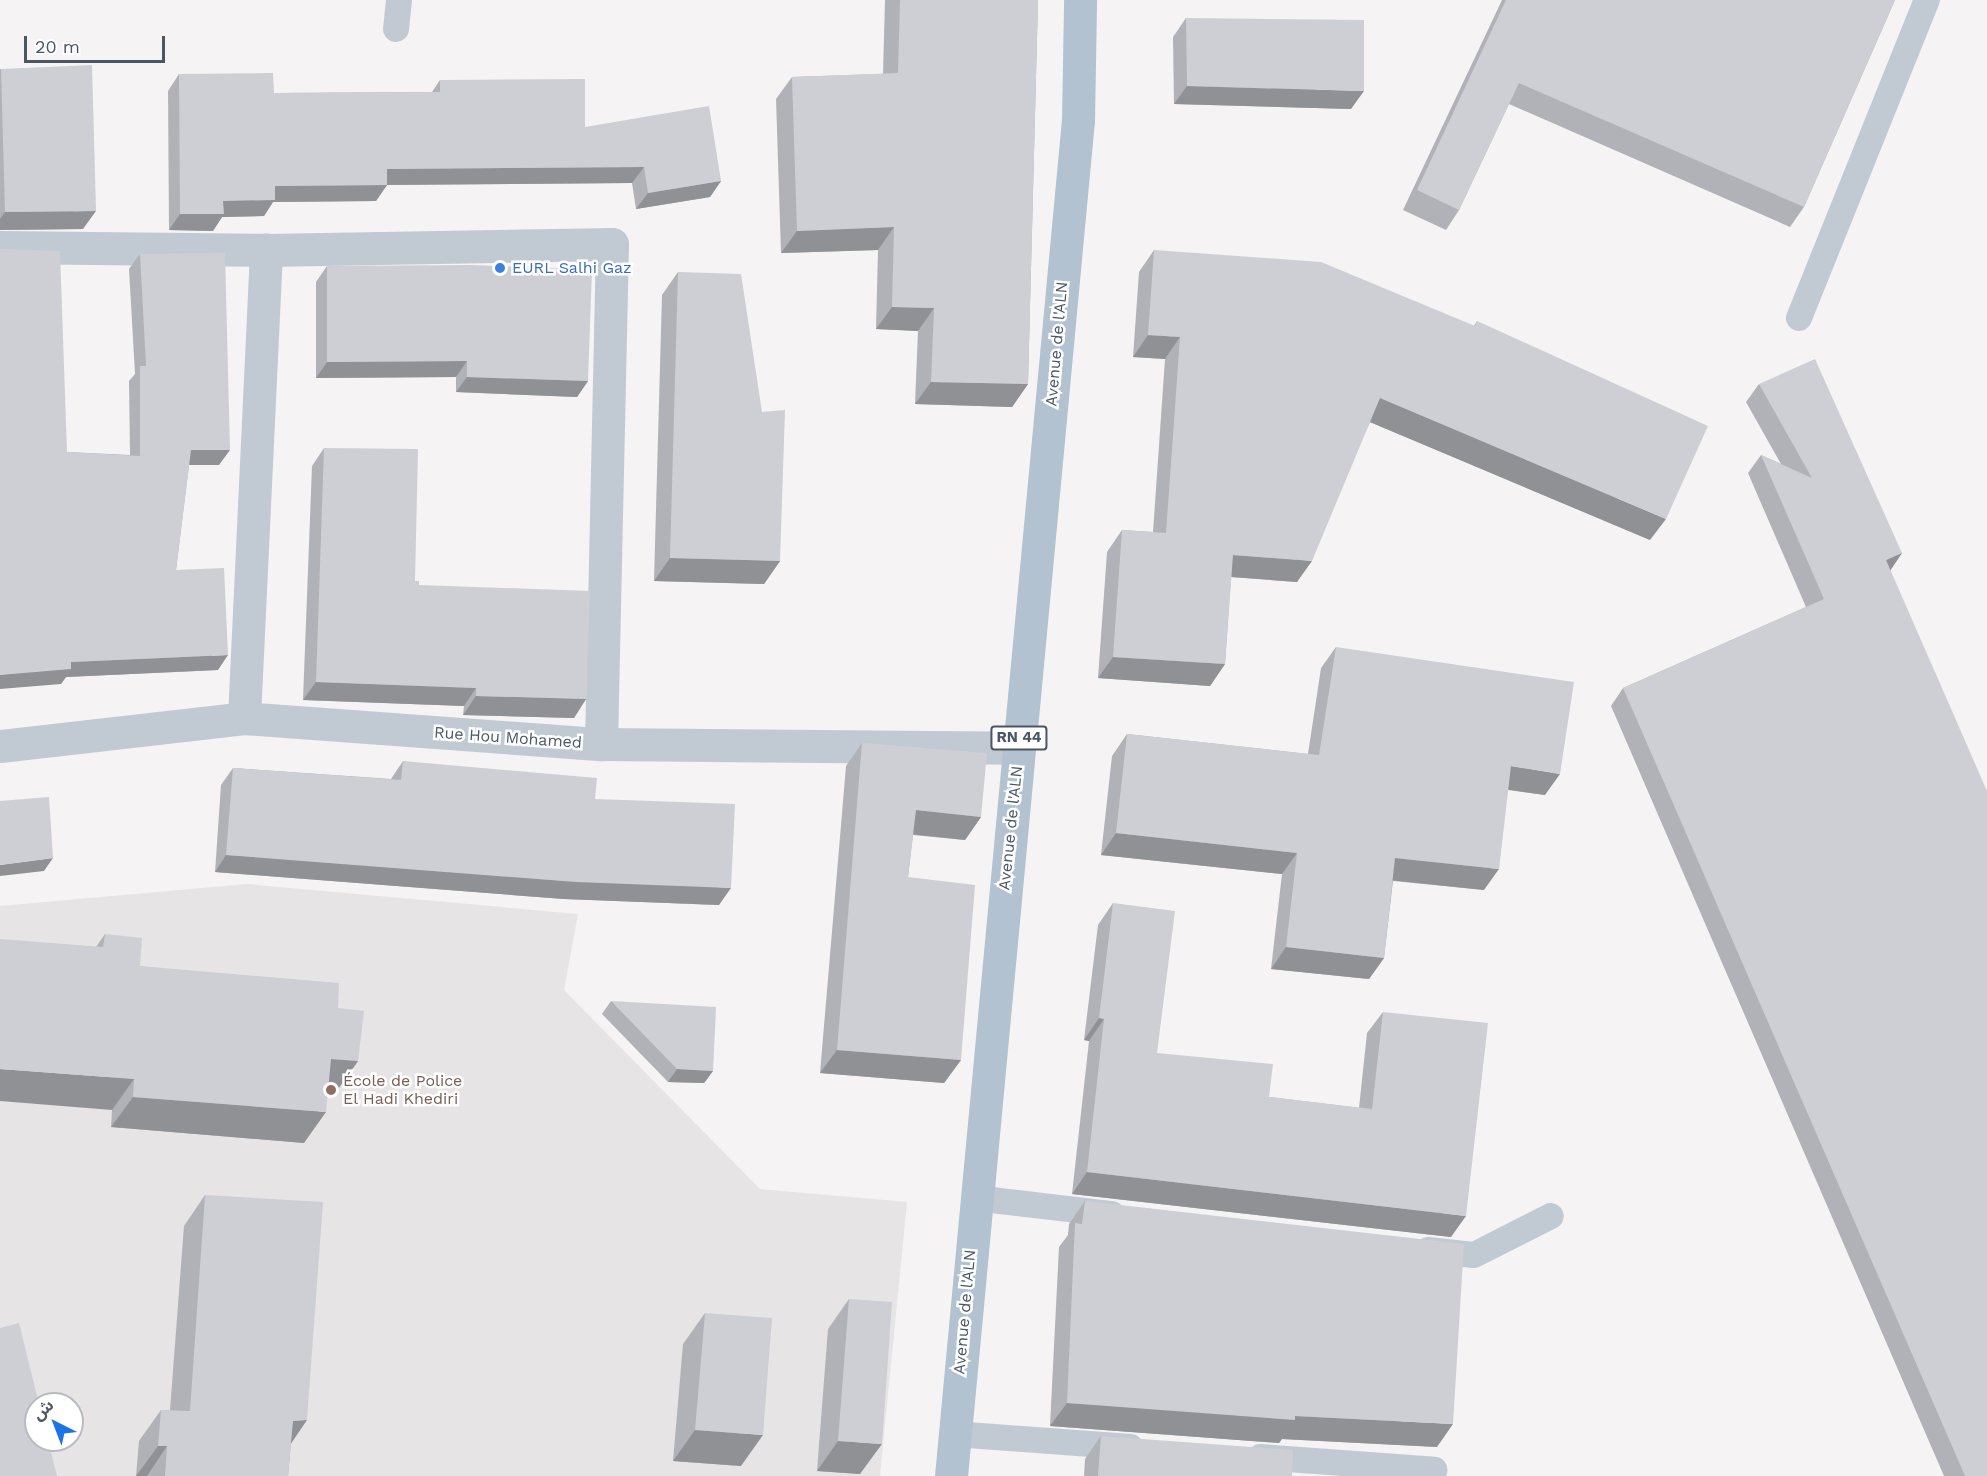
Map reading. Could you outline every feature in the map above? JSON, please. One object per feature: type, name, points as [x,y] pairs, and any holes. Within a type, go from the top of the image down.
[{"type":"main road","name":"Avenue de l'ALN","points":[[951,1476],[975,1198],[1078,120],[1080,0]]},
{"type":"street","points":[[0,247],[266,250],[612,244],[601,744]]},
{"type":"street","points":[[244,718],[266,250]]},
{"type":"street","name":"Rue Hou Mohamed","points":[[0,746],[244,718],[601,744],[1018,748]]},
{"type":"lane","points":[[396,29],[399,0]]},
{"type":"lane","points":[[1799,318],[1927,0]]},
{"type":"lane","points":[[975,1198],[1141,1217]]},
{"type":"lane","points":[[1402,1247],[1474,1255],[1551,1216]]},
{"type":"lane","points":[[954,1434],[1154,1449]]},
{"type":"lane","points":[[1236,1455],[1435,1470]]},
{"type":"shaded area","name":"École de Police El Hadi Khediri","points":[[247,884],[578,914],[564,990],[760,1189],[907,1202],[880,1476],[0,1476],[0,906]]},
{"type":"building","points":[[900,0],[1038,0],[1028,384],[931,382],[934,308],[892,307],[894,227],[797,231],[792,77],[898,73]]},
{"type":"building","points":[[1506,0],[1895,0],[1804,207],[1519,83],[1459,210],[1417,190]]},
{"type":"building","points":[[1186,18],[1364,20],[1364,91],[1187,86]]},
{"type":"building","points":[[92,65],[96,211],[5,212],[1,69]]},
{"type":"building","points":[[273,73],[274,93],[440,92],[440,80],[585,79],[585,127],[709,106],[721,181],[648,193],[644,167],[387,169],[387,185],[275,186],[275,200],[223,201],[224,214],[180,214],[179,74]]},
{"type":"building","points":[[0,249],[60,251],[67,452],[140,456],[140,366],[146,366],[140,254],[225,253],[230,450],[191,450],[176,570],[224,568],[228,655],[71,662],[71,669],[0,675]]},
{"type":"building","points":[[1154,250],[1321,262],[1475,326],[1477,321],[1708,426],[1666,519],[1380,398],[1312,561],[1233,555],[1225,664],[1113,657],[1122,530],[1166,533],[1180,337],[1148,335]]},
{"type":"building","points":[[471,265],[592,270],[588,381],[467,377],[467,361],[327,362],[327,266]]},
{"type":"building","points":[[678,272],[741,274],[762,412],[785,410],[780,561],[670,558]]},
{"type":"building","points":[[1815,359],[1902,553],[1886,560],[1987,791],[1987,1476],[1965,1476],[1623,688],[1824,599],[1761,455],[1812,478],[1759,384]]},
{"type":"building","points":[[324,448],[418,449],[415,581],[419,581],[419,585],[590,591],[586,699],[476,696],[476,688],[316,682]]},
{"type":"building","points":[[1336,647],[1574,682],[1560,774],[1511,766],[1499,869],[1395,858],[1384,958],[1286,947],[1297,853],[1116,833],[1127,734],[1319,755]]},
{"type":"building","points":[[862,743],[987,753],[981,817],[916,810],[908,877],[975,885],[961,1060],[837,1050]]},
{"type":"building","points":[[403,761],[597,778],[595,799],[735,804],[731,888],[576,882],[226,855],[233,768],[401,780]]},
{"type":"building","points":[[49,797],[53,858],[0,865],[0,801]]},
{"type":"building","points":[[1113,903],[1175,911],[1157,1053],[1273,1064],[1269,1097],[1372,1109],[1383,1012],[1488,1023],[1466,1216],[1087,1172],[1104,1019],[1099,1018]]},
{"type":"building","points":[[105,934],[142,938],[140,966],[339,983],[338,1008],[364,1011],[358,1061],[331,1059],[326,1112],[133,1097],[134,1079],[0,1069],[0,939],[103,947]]},
{"type":"building","points":[[611,1001],[716,1007],[713,1071],[677,1069]]},
{"type":"building","points":[[205,1195],[323,1202],[307,1420],[293,1421],[288,1476],[165,1476],[167,1446],[158,1446],[161,1410],[190,1411]]},
{"type":"building","points":[[1085,1201],[1464,1244],[1453,1424],[1295,1416],[1295,1420],[1067,1403],[1075,1223],[1082,1224]]},
{"type":"building","points":[[849,1299],[892,1302],[882,1444],[838,1441]]},
{"type":"building","points":[[705,1313],[772,1318],[763,1435],[695,1430]]},
{"type":"building","points":[[19,1323],[36,1392],[24,1392],[24,1452],[51,1452],[57,1476],[0,1476],[0,1328]]},
{"type":"building","points":[[1101,1436],[1293,1450],[1292,1476],[1098,1476]]},
{"type":"place","name":"EURL Salhi Gaz","points":[[500,268]]},
{"type":"place","name":"École de Police El Hadi Khediri","points":[[331,1090]]}]
